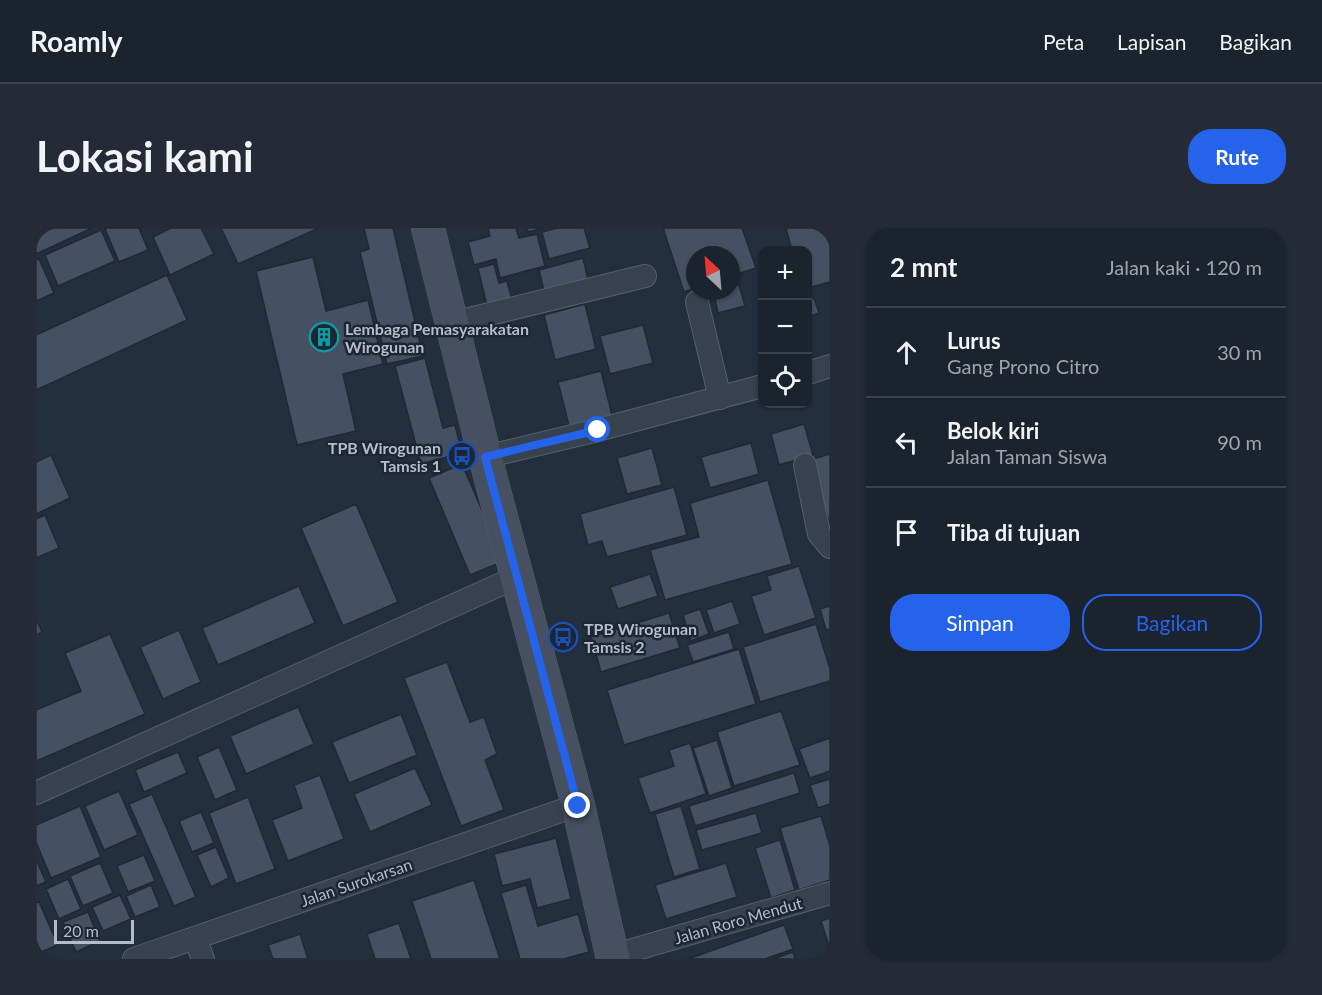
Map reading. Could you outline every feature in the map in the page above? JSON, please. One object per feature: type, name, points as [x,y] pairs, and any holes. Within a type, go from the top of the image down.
[{"type":"main road","points":[[429,228],[485,457],[578,806],[612,957]]},
{"type":"street","points":[[453,323],[645,276]]},
{"type":"street","points":[[697,302],[720,398]]},
{"type":"street","points":[[812,371],[830,366]]},
{"type":"street","points":[[485,457],[598,430],[758,387]]},
{"type":"street","points":[[805,465],[819,534],[830,547]]},
{"type":"street","points":[[36,793],[517,577]]},
{"type":"street","name":"Jalan Surokarsan","points":[[134,959],[199,948],[578,806]]},
{"type":"street","name":"Jalan Roro Mendut","points":[[612,957],[830,893]]},
{"type":"building","points":[[36,228],[92,228],[36,254]]},
{"type":"building","points":[[139,228],[148,250],[119,262],[105,229]]},
{"type":"building","points":[[171,228],[201,228],[214,254],[170,275],[153,237]]},
{"type":"building","points":[[221,228],[319,228],[238,264]]},
{"type":"building","points":[[364,228],[393,228],[423,356],[387,364],[360,252],[369,249]]},
{"type":"building","points":[[488,228],[516,228],[519,238],[537,234],[545,266],[500,278],[496,259],[474,265],[468,242],[490,236]]},
{"type":"building","points":[[527,228],[544,228],[528,232]]},
{"type":"building","points":[[557,228],[584,228],[590,248],[549,259],[542,232]]},
{"type":"building","points":[[663,228],[742,228],[756,268],[740,273],[740,246],[686,246],[686,291],[684,292]]},
{"type":"building","points":[[786,228],[830,228],[830,282],[812,287],[812,246],[791,246]]},
{"type":"building","points":[[101,230],[115,261],[58,286],[45,255]]},
{"type":"building","name":"Lembaga Pemasyarakatan Wirogunan","points":[[313,257],[326,311],[368,300],[383,364],[343,374],[356,431],[297,445],[256,271]]},
{"type":"building","points":[[583,258],[588,280],[544,291],[539,270]]},
{"type":"building","points":[[39,259],[54,293],[36,301],[36,260]]},
{"type":"building","points":[[494,264],[499,283],[507,281],[512,300],[487,306],[478,268]]},
{"type":"building","points":[[167,275],[187,320],[36,390],[36,335]]},
{"type":"building","points":[[740,288],[745,306],[718,313],[715,300],[740,300]]},
{"type":"building","points":[[814,298],[819,313],[812,316],[812,300]]},
{"type":"building","points":[[585,304],[596,349],[555,360],[544,315]]},
{"type":"building","points":[[643,325],[653,363],[610,374],[600,336]]},
{"type":"building","points":[[425,358],[443,428],[455,425],[462,453],[421,464],[395,366]]},
{"type":"building","points":[[601,371],[613,419],[570,430],[558,382]]},
{"type":"building","points":[[804,424],[813,455],[779,465],[771,434]]},
{"type":"building","points":[[751,443],[759,474],[710,488],[701,457]]},
{"type":"building","points":[[652,448],[662,485],[627,494],[617,458]]},
{"type":"building","points":[[830,454],[830,525],[810,460]]},
{"type":"building","points":[[51,455],[70,498],[36,514],[36,462]]},
{"type":"building","points":[[462,464],[504,561],[470,575],[429,478]]},
{"type":"building","points":[[768,480],[792,564],[665,600],[650,550],[699,537],[690,503]]},
{"type":"building","points":[[674,487],[687,535],[607,557],[602,541],[588,545],[580,514]]},
{"type":"building","points":[[356,504],[398,602],[343,626],[301,528]]},
{"type":"building","points":[[45,515],[59,548],[36,558],[36,519]]},
{"type":"building","points":[[799,566],[816,618],[764,635],[751,596],[771,590],[767,576]]},
{"type":"building","points":[[650,574],[658,596],[618,609],[610,587]]},
{"type":"building","points":[[299,586],[315,623],[218,665],[202,628]]},
{"type":"building","points":[[732,601],[740,624],[714,633],[706,610]]},
{"type":"building","points":[[830,606],[830,629],[826,630],[820,609]]},
{"type":"building","points":[[700,609],[709,634],[691,641],[683,615]]},
{"type":"building","points":[[669,613],[680,648],[601,672],[591,637]]},
{"type":"building","points":[[36,619],[42,632],[36,635]]},
{"type":"building","points":[[816,624],[830,669],[830,681],[760,702],[743,647]]},
{"type":"building","points":[[179,630],[201,682],[163,699],[140,647]]},
{"type":"building","points":[[729,632],[734,649],[693,662],[687,645]]},
{"type":"building","points":[[110,634],[145,714],[36,761],[36,710],[81,691],[65,653]]},
{"type":"building","points":[[739,649],[756,704],[624,745],[607,690]]},
{"type":"building","points":[[447,662],[470,722],[484,717],[497,754],[485,760],[504,810],[461,826],[404,678]]},
{"type":"building","points":[[298,707],[314,744],[246,774],[230,736]]},
{"type":"building","points":[[781,711],[800,765],[734,786],[717,732]]},
{"type":"building","points":[[401,714],[417,755],[349,783],[332,742]]},
{"type":"building","points":[[830,738],[830,771],[810,778],[799,749]]},
{"type":"building","points":[[717,740],[732,788],[709,796],[693,748]]},
{"type":"building","points":[[690,743],[706,794],[650,813],[638,778],[674,766],[669,750]]},
{"type":"building","points":[[219,747],[237,790],[215,800],[197,757]]},
{"type":"building","points":[[178,752],[187,773],[144,792],[135,770]]},
{"type":"building","points":[[415,768],[432,805],[370,832],[354,794]]},
{"type":"building","points":[[794,773],[800,793],[695,826],[689,806]]},
{"type":"building","points":[[320,775],[344,839],[288,861],[272,820],[302,808],[294,785]]},
{"type":"building","points":[[830,779],[830,804],[818,808],[810,785]]},
{"type":"building","points":[[119,791],[138,835],[104,850],[85,806]]},
{"type":"building","points":[[152,794],[196,897],[174,906],[129,804]]},
{"type":"building","points":[[248,797],[275,869],[236,884],[209,813]]},
{"type":"building","points":[[80,806],[101,857],[51,878],[36,842],[36,825]]},
{"type":"building","points":[[681,806],[700,869],[674,877],[655,814]]},
{"type":"building","points":[[201,812],[214,843],[192,852],[179,821]]},
{"type":"building","points":[[756,813],[762,833],[702,850],[696,830]]},
{"type":"building","points":[[821,816],[830,846],[830,880],[799,890],[780,828]]},
{"type":"building","points":[[556,838],[571,899],[537,908],[530,879],[502,886],[494,854]]},
{"type":"building","points":[[780,840],[795,890],[771,898],[755,848]]},
{"type":"building","points":[[216,847],[229,878],[211,887],[197,855]]},
{"type":"building","points":[[144,855],[155,881],[128,892],[117,866]]},
{"type":"building","points":[[36,859],[46,882],[36,886]]},
{"type":"building","points":[[100,863],[113,893],[83,906],[70,876]]},
{"type":"building","points":[[726,863],[737,897],[666,919],[655,885]]},
{"type":"building","points":[[68,879],[81,909],[59,919],[46,889]]},
{"type":"building","points":[[474,880],[500,959],[431,959],[412,901]]},
{"type":"building","points":[[151,885],[160,907],[135,917],[126,896]]},
{"type":"building","points":[[526,885],[538,926],[578,914],[589,952],[564,959],[520,959],[501,893]]},
{"type":"building","points":[[120,895],[131,919],[103,931],[92,907]]},
{"type":"building","points":[[39,902],[58,945],[41,952],[36,940],[36,903]]},
{"type":"building","points":[[88,912],[100,941],[76,952],[63,922]]},
{"type":"building","points":[[830,918],[830,949],[821,921]]},
{"type":"building","points":[[399,923],[411,959],[375,959],[367,934]]},
{"type":"building","points":[[784,925],[793,949],[765,959],[688,959]]},
{"type":"building","points":[[300,934],[308,959],[273,959],[268,945]]},
{"type":"building","points":[[793,952],[795,959],[773,959]]},
{"type":"place","name":"Lembaga Pemasyarakatan Wirogunan","points":[[324,337]]},
{"type":"place","name":"TPB Wirogunan Tamsis 1","points":[[462,456]]},
{"type":"place","name":"TPB Wirogunan Tamsis 2","points":[[563,637]]},
{"type":"route","points":[[578,806],[485,457],[598,430]]}]
